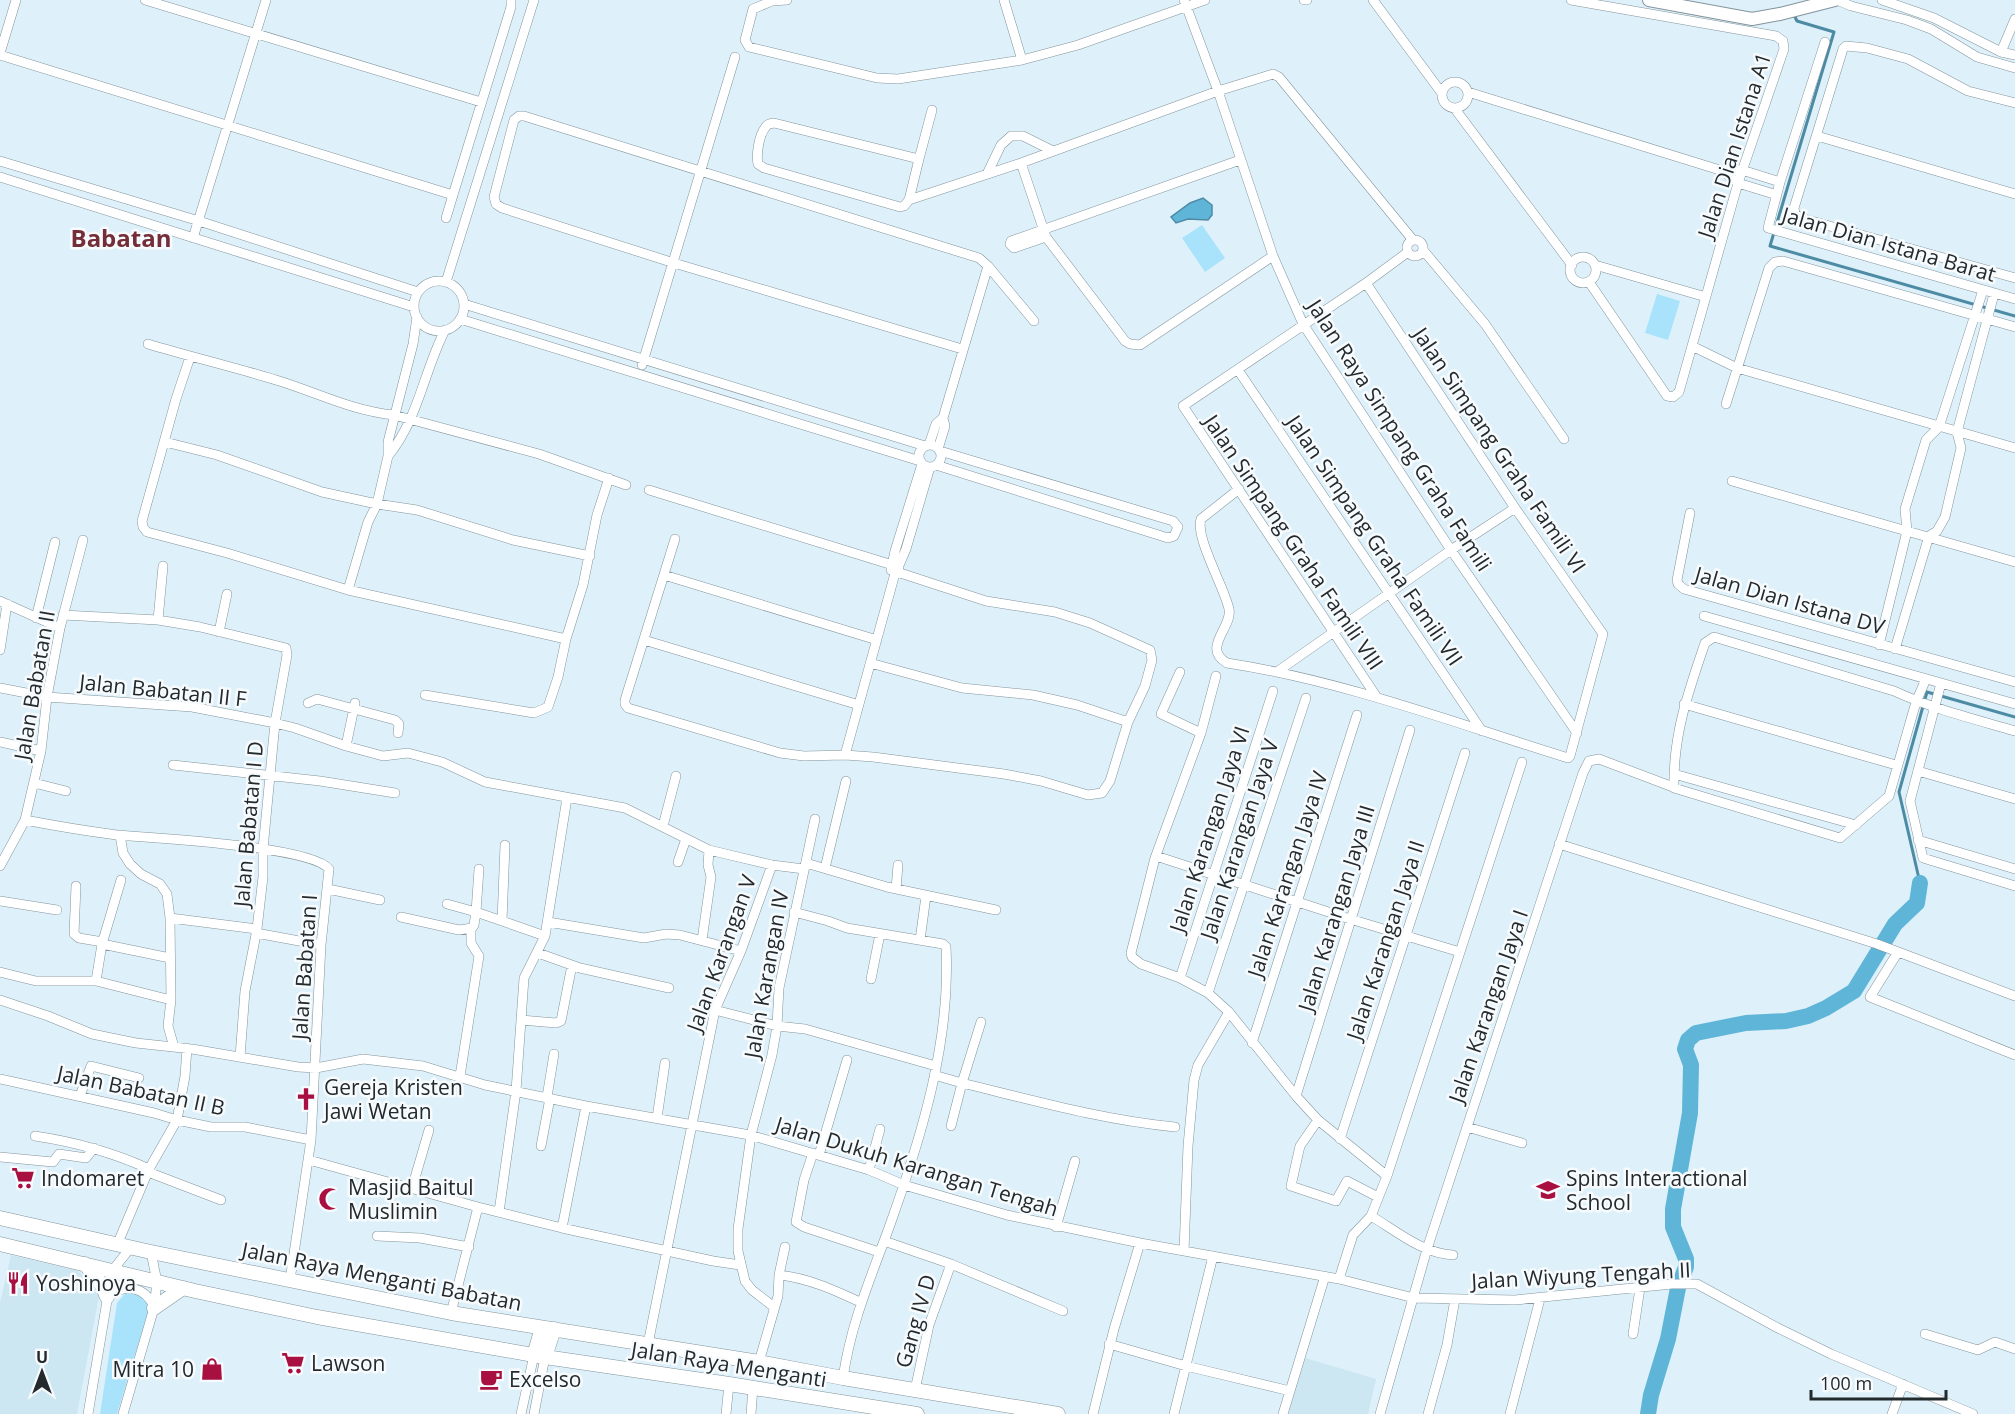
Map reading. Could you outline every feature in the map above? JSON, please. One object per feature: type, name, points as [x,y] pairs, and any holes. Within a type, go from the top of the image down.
[{"type":"main road","name":"Jalan Raya Menganti Babatan","points":[[0,1218],[125,1248],[547,1332],[648,1344],[759,1362]]},
{"type":"main road","points":[[0,1244],[157,1279],[183,1288],[317,1317],[538,1357],[547,1332]]},
{"type":"main road","points":[[85,1264],[102,1285],[107,1297]]},
{"type":"main road","points":[[154,1308],[183,1288]]},
{"type":"main road","name":"Jalan Raya Menganti","points":[[538,1357],[917,1414]]},
{"type":"main road","name":"Jalan Raya Menganti","points":[[759,1362],[1058,1414]]},
{"type":"main road","points":[[791,1394],[795,1369]]},
{"type":"street","points":[[16,0],[0,54],[227,127],[453,195]]},
{"type":"street","points":[[145,0],[481,102]]},
{"type":"street","points":[[193,237],[266,0]]},
{"type":"street","points":[[446,218],[511,7],[511,0]]},
{"type":"street","points":[[446,282],[534,0]]},
{"type":"street","points":[[787,0],[772,1],[753,9],[745,40],[749,47],[888,80],[1023,60],[1078,45],[1186,3],[1205,0]]},
{"type":"street","points":[[1004,0],[1023,60]]},
{"type":"street","points":[[1373,0],[1441,92],[1443,102],[1450,108],[1455,108],[1467,101],[1468,92],[1465,86],[1455,81],[1444,86],[1441,92]]},
{"type":"street","name":"Jalan Dian Istana A1","points":[[1571,0],[1776,36],[1783,41],[1784,49],[1738,183],[1679,393],[1673,397],[1666,396],[1589,282]]},
{"type":"street","points":[[1648,0],[1752,19],[1836,0],[1931,29],[1977,57],[2015,68]]},
{"type":"street","points":[[1882,0],[1934,18],[2001,52],[2015,55]]},
{"type":"street","name":"Jalan Raya Simpang Graha Famili","points":[[1186,3],[1218,91],[1272,256],[1303,324],[1451,550],[1577,733]]},
{"type":"street","points":[[2001,52],[2015,19]]},
{"type":"street","name":"Jalan Dian Istana Barat","points":[[1825,42],[1780,182],[1768,228],[1982,293],[2015,299]]},
{"type":"street","points":[[2015,103],[1968,91],[1908,59],[1867,48],[1846,46],[1843,49],[1794,208],[1795,214],[1801,218],[2015,278]]},
{"type":"street","points":[[640,373],[735,57]]},
{"type":"street","points":[[909,200],[988,172],[1021,163],[1218,91],[1267,75],[1279,77],[1413,240],[1422,243],[1423,250],[1485,324],[1564,439]]},
{"type":"street","points":[[1468,92],[1724,171],[1742,170],[1780,182]]},
{"type":"street","points":[[1455,108],[1572,264]]},
{"type":"street","points":[[919,159],[774,123],[767,125],[764,129],[756,158],[758,164],[764,168],[895,207],[904,206],[909,200],[932,110]]},
{"type":"street","points":[[962,349],[674,263],[502,208],[496,204],[494,197],[514,120],[519,116],[524,116],[979,258],[1034,321]]},
{"type":"street","points":[[988,172],[1001,145],[1011,136],[1023,136],[1053,151]]},
{"type":"street","points":[[1817,136],[2015,194]]},
{"type":"street","points":[[1044,233],[1240,159]]},
{"type":"street","points":[[0,161],[418,291]]},
{"type":"street","points":[[1021,163],[1044,233],[1125,341],[1140,345],[1272,256]]},
{"type":"street","points":[[1724,171],[1738,183],[1777,195]]},
{"type":"street","points":[[0,177],[193,237],[415,312],[424,325],[434,330],[445,330],[460,319],[464,304],[462,294],[446,282],[436,281],[426,284],[418,291],[415,312],[413,344],[394,415],[377,504],[368,522],[348,590]]},
{"type":"street","points":[[1408,252],[1409,242],[1413,240]]},
{"type":"street","points":[[1408,252],[1416,256],[1423,250]]},
{"type":"street","points":[[1238,370],[1408,252]]},
{"type":"street","points":[[1595,265],[1595,275],[1589,282],[1578,282],[1570,270],[1575,261],[1584,258],[1595,265],[1706,297]]},
{"type":"street","points":[[1726,404],[1769,268],[1771,264],[1779,261],[1975,313],[2015,327]]},
{"type":"street","points":[[927,464],[940,462],[933,448],[936,423],[943,418],[988,266]]},
{"type":"street","name":"Jalan Simpang Graha Famili VI","points":[[1366,283],[1515,508],[1602,632],[1603,638],[1577,733]]},
{"type":"street","points":[[1887,647],[1907,531],[1905,509],[1926,440],[1939,427],[1982,293]]},
{"type":"street","points":[[1879,666],[1929,536],[1937,531],[1945,517],[1961,448],[1957,432],[1993,296]]},
{"type":"street","points":[[460,319],[1168,538],[1174,536],[1178,527],[1173,521],[464,304]]},
{"type":"street","points":[[388,456],[397,446],[410,419],[435,349],[445,330]]},
{"type":"street","points":[[148,344],[276,380],[341,404],[373,413],[410,419],[528,451],[626,485]]},
{"type":"street","points":[[1692,346],[1737,368],[2015,448]]},
{"type":"street","points":[[190,357],[142,521],[147,532],[348,590],[566,639]]},
{"type":"street","name":"Jalan Simpang Graha Famili VIII","points":[[1238,370],[1184,404],[1183,408],[1376,696]]},
{"type":"street","name":"Jalan Simpang Graha Famili VII","points":[[1238,370],[1482,731]]},
{"type":"street","points":[[165,442],[218,455],[322,492],[417,510],[513,540],[590,556]]},
{"type":"street","points":[[844,755],[927,464],[920,453],[933,448]]},
{"type":"street","points":[[425,695],[534,713],[544,711],[551,703],[566,639],[583,585],[597,515],[609,478]]},
{"type":"street","points":[[1732,481],[2015,562]]},
{"type":"street","points":[[1239,489],[1200,523],[1202,539],[1226,594],[1230,613],[1230,618],[1218,638],[1217,645],[1221,658],[1227,663],[1278,671],[1376,696],[1568,758],[1571,756],[1577,733]]},
{"type":"street","points":[[649,490],[986,601],[1055,612],[1090,623],[1147,648],[1152,655],[1152,664],[1145,686],[1128,722],[1110,782],[1102,793],[1095,795],[1004,774],[844,755],[804,756],[780,753],[628,708],[625,700],[675,539]]},
{"type":"street","points":[[1278,671],[1515,508]]},
{"type":"street","name":"Jalan Dian Istana DV","points":[[1690,513],[1677,580],[1680,586],[1887,647]]},
{"type":"street","name":"Jalan Babatan II","points":[[0,866],[26,820],[60,628],[83,540]]},
{"type":"street","points":[[36,618],[54,542]]},
{"type":"street","points":[[155,620],[163,566]]},
{"type":"street","points":[[664,575],[877,640]]},
{"type":"street","points":[[63,615],[155,620],[219,632],[227,594]]},
{"type":"street","points":[[0,650],[4,602],[60,628]]},
{"type":"street","points":[[1704,616],[1926,679],[1940,686],[2015,704]]},
{"type":"street","name":"Jalan Babatan I D","points":[[219,632],[286,648],[287,655],[275,723],[262,849],[263,877],[257,931],[245,991],[240,1057]]},
{"type":"street","points":[[1926,679],[1918,703],[1896,765],[1889,796],[1840,838],[1675,789],[1676,736],[1684,704],[1705,643],[1714,637],[1894,691],[1918,703],[2015,731]]},
{"type":"street","points":[[644,640],[858,705]]},
{"type":"street","points":[[1887,647],[2015,682]]},
{"type":"street","points":[[870,663],[962,688],[1033,695],[1077,705],[1128,722]]},
{"type":"street","points":[[1180,672],[1161,714],[1201,733]]},
{"type":"street","points":[[1216,676],[1201,733],[1156,856],[1131,952],[1132,957],[1141,964],[1180,978],[1208,993],[1229,1012],[1252,1043],[1318,1120],[1387,1176]]},
{"type":"street","points":[[1940,686],[1910,801],[1918,840],[1925,859],[2015,886]]},
{"type":"street","name":"Jalan Babatan II F","points":[[0,688],[47,697],[192,707],[275,723],[388,757],[408,753],[442,762],[478,780],[625,808],[709,850],[772,865],[825,868],[896,889],[996,910]]},
{"type":"street","name":"Jalan Karangan Jaya VI","points":[[1180,978],[1273,691]]},
{"type":"street","name":"Jalan Karangan Jaya V","points":[[1208,993],[1306,698]]},
{"type":"street","points":[[308,703],[317,699],[355,707],[397,721],[398,733]]},
{"type":"street","points":[[1684,704],[1896,765]]},
{"type":"street","points":[[346,746],[355,707]]},
{"type":"street","name":"Jalan Karangan Jaya IV","points":[[1252,1043],[1357,715]]},
{"type":"street","name":"Jalan Karangan Jaya III","points":[[1296,1096],[1410,730]]},
{"type":"street","points":[[0,742],[40,751]]},
{"type":"street","name":"Jalan Karangan Jaya II","points":[[1340,1138],[1465,753]]},
{"type":"street","name":"Jalan Karangan Jaya I","points":[[1380,1414],[1414,1298],[1440,1253],[1467,1127],[1582,773],[1589,761],[1599,759],[1675,789]]},
{"type":"street","name":"Jalan Karangan Jaya I","points":[[1339,1279],[1353,1235],[1371,1216],[1387,1176],[1522,762]]},
{"type":"street","points":[[173,765],[320,781],[395,793]]},
{"type":"street","points":[[1918,771],[2015,799]]},
{"type":"street","points":[[1674,774],[1856,825]]},
{"type":"street","points":[[663,826],[676,776]]},
{"type":"street","points":[[825,868],[846,781]]},
{"type":"street","points":[[34,783],[66,791]]},
{"type":"street","points":[[499,1212],[516,1091],[524,978],[545,936],[567,798]]},
{"type":"street","name":"Jalan Karangan IV","points":[[740,1265],[738,1229],[751,1135],[772,1055],[777,1026],[779,988],[815,819]]},
{"type":"street","name":"Jalan Babatan I","points":[[26,820],[117,835],[184,839],[262,849],[310,858],[322,863],[329,870],[321,945],[311,1140],[290,1281]]},
{"type":"street","points":[[117,835],[123,853],[130,864],[141,874],[160,884],[166,892],[170,918],[166,999],[169,1047]]},
{"type":"street","points":[[678,862],[686,839]]},
{"type":"street","points":[[1918,840],[2015,869]]},
{"type":"street","points":[[1559,844],[1877,944],[2015,996]]},
{"type":"street","points":[[502,921],[505,845]]},
{"type":"street","points":[[702,940],[711,877],[708,865],[709,850]]},
{"type":"street","points":[[1156,856],[1460,952]]},
{"type":"street","name":"Jalan Karangan V","points":[[648,1344],[665,1251],[693,1125],[706,1045],[715,1010],[741,951],[772,865]]},
{"type":"street","points":[[896,889],[898,865]]},
{"type":"street","points":[[460,1076],[479,956],[471,943],[471,928],[474,925],[476,912],[479,869]]},
{"type":"street","points":[[96,981],[103,943],[121,880]]},
{"type":"street","points":[[76,886],[74,934],[79,938],[167,958]]},
{"type":"street","points":[[328,889],[380,900]]},
{"type":"street","points":[[920,940],[926,896]]},
{"type":"street","points":[[0,901],[57,910]]},
{"type":"street","points":[[447,904],[545,936]]},
{"type":"street","points":[[794,912],[847,928],[946,946],[946,993],[935,1070],[904,1185],[860,1302],[846,1356],[843,1378]]},
{"type":"street","points":[[401,917],[459,930],[471,928]]},
{"type":"street","name":"Jalan Babatan I D","points":[[170,918],[257,931],[321,945]]},
{"type":"street","points":[[548,922],[644,938],[666,934],[680,935],[741,951]]},
{"type":"street","points":[[871,979],[880,934]]},
{"type":"street","points":[[1894,950],[1870,997],[2015,1055]]},
{"type":"street","points":[[538,952],[572,965],[669,988]]},
{"type":"street","points":[[521,1020],[556,1023],[561,1021],[572,965]]},
{"type":"street","points":[[0,972],[36,981],[96,981],[166,999]]},
{"type":"street","name":"Jalan Dukuh Karangan Tengah","points":[[0,1000],[92,1034],[298,1067],[316,1068],[363,1059],[423,1066],[516,1091],[586,1106],[751,1135],[869,1170],[904,1185],[962,1203],[1056,1227],[1325,1276],[1414,1298]]},
{"type":"street","points":[[715,1010],[777,1026],[805,1029],[935,1070],[962,1083],[1079,1112],[1142,1124],[1175,1127]]},
{"type":"street","points":[[1184,1251],[1188,1146],[1194,1080],[1198,1065],[1229,1012]]},
{"type":"street","points":[[951,1126],[981,1022]]},
{"type":"street","points":[[88,1414],[113,1269],[125,1248],[147,1169],[172,1119],[185,1076],[187,1048]]},
{"type":"street","points":[[542,1146],[554,1054]]},
{"type":"street","points":[[847,1060],[795,1220],[797,1224],[879,1252]]},
{"type":"street","points":[[657,1118],[665,1064]]},
{"type":"street","points":[[80,1096],[91,1066],[139,1078]]},
{"type":"street","name":"Jalan Babatan II B","points":[[0,1078],[211,1127],[245,1127],[311,1140]]},
{"type":"street","points":[[562,1228],[586,1106]]},
{"type":"street","points":[[1318,1120],[1300,1146],[1291,1186],[1336,1202],[1347,1181],[1378,1197]]},
{"type":"street","points":[[1467,1127],[1522,1143]]},
{"type":"street","points":[[869,1170],[880,1129]]},
{"type":"street","points":[[412,1188],[429,1130]]},
{"type":"street","points":[[35,1136],[94,1148],[221,1200]]},
{"type":"street","points":[[0,1157],[53,1162],[59,1154],[86,1158],[94,1148]]},
{"type":"street","points":[[309,1160],[562,1228],[740,1265],[749,1287],[774,1307]]},
{"type":"street","points":[[1056,1227],[1075,1161]]},
{"type":"street","points":[[451,1313],[478,1207]]},
{"type":"street","points":[[1371,1216],[1440,1253]]},
{"type":"street","points":[[377,1236],[420,1238],[469,1247]]},
{"type":"street","points":[[884,1240],[951,1264],[1063,1311]]},
{"type":"street","points":[[1093,1414],[1109,1344],[1140,1243]]},
{"type":"street","points":[[759,1362],[780,1288],[779,1275],[785,1247]]},
{"type":"street","points":[[123,1414],[154,1308],[157,1279],[152,1253]]},
{"type":"street","points":[[1174,1414],[1213,1256]]},
{"type":"street","name":"Gang IV D","points":[[915,1390],[928,1325],[951,1264]]},
{"type":"street","points":[[779,1275],[795,1277],[828,1287],[860,1302]]},
{"type":"street","points":[[1283,1414],[1325,1276]]},
{"type":"street","name":"Jalan Wiyung Tengah II","points":[[1414,1298],[1540,1299],[1601,1290],[1697,1284],[1831,1354],[1973,1414]]},
{"type":"street","points":[[107,1297],[120,1289],[134,1288],[147,1295],[154,1308]]},
{"type":"street","points":[[1633,1334],[1640,1288]]},
{"type":"street","points":[[1428,1414],[1447,1345],[1455,1299]]},
{"type":"street","points":[[1510,1414],[1540,1299]]},
{"type":"street","points":[[1925,1335],[1978,1350],[1995,1342],[2015,1349]]},
{"type":"street","points":[[1109,1344],[1186,1366],[1290,1391]]},
{"type":"street","points":[[538,1357],[541,1372],[534,1414],[521,1413],[538,1357]]},
{"type":"street","points":[[538,1357],[541,1372]]},
{"type":"street","points":[[726,1414],[729,1384]]},
{"type":"street","points":[[1892,1414],[1904,1384]]},
{"type":"street","points":[[751,1414],[753,1388]]},
{"type":"shaded area","points":[[1203,198],[1212,205],[1212,215],[1208,220],[1188,219],[1176,223],[1171,217],[1190,203]]},
{"type":"shaded area","points":[[1202,225],[1225,258],[1205,272],[1182,238]]},
{"type":"shaded area","points":[[1657,294],[1680,301],[1668,340],[1645,333]]},
{"type":"shaded area","points":[[11,1255],[75,1270],[92,1280],[100,1291],[77,1414],[0,1414],[0,1303]]},
{"type":"shaded area","points":[[127,1291],[145,1297],[149,1308],[117,1414],[100,1414],[117,1303]]},
{"type":"shaded area","points":[[1302,1357],[1376,1379],[1368,1414],[1287,1414]]},
{"type":"waterway","points":[[1793,13],[1797,21],[1834,32],[1770,246],[2015,316]]},
{"type":"waterway","points":[[1920,883],[1899,792],[1927,692],[2015,717]]},
{"type":"waterway","points":[[1648,1414],[1651,1395],[1668,1339],[1678,1288],[1686,1267],[1686,1259],[1673,1227],[1673,1209],[1690,1113],[1691,1065],[1685,1049],[1688,1040],[1696,1033],[1746,1023],[1786,1021],[1808,1016],[1854,991],[1895,924],[1917,903],[1920,883]]},
{"type":"place","name":"Gereja Kristen Jawi Wetan","points":[[306,1099]]},
{"type":"place","name":"Indomaret","points":[[23,1178]]},
{"type":"place","name":"Spins Interactional School","points":[[1548,1190]]},
{"type":"place","name":"Masjid Baitul Muslimin","points":[[330,1199]]},
{"type":"place","name":"Yoshinoya","points":[[18,1283]]},
{"type":"place","name":"Lawson","points":[[293,1363]]},
{"type":"place","name":"Mitra 10","points":[[212,1369]]},
{"type":"place","name":"Excelso","points":[[491,1379]]},
{"type":"district","name":"Babatan","points":[[121,237]]}]
